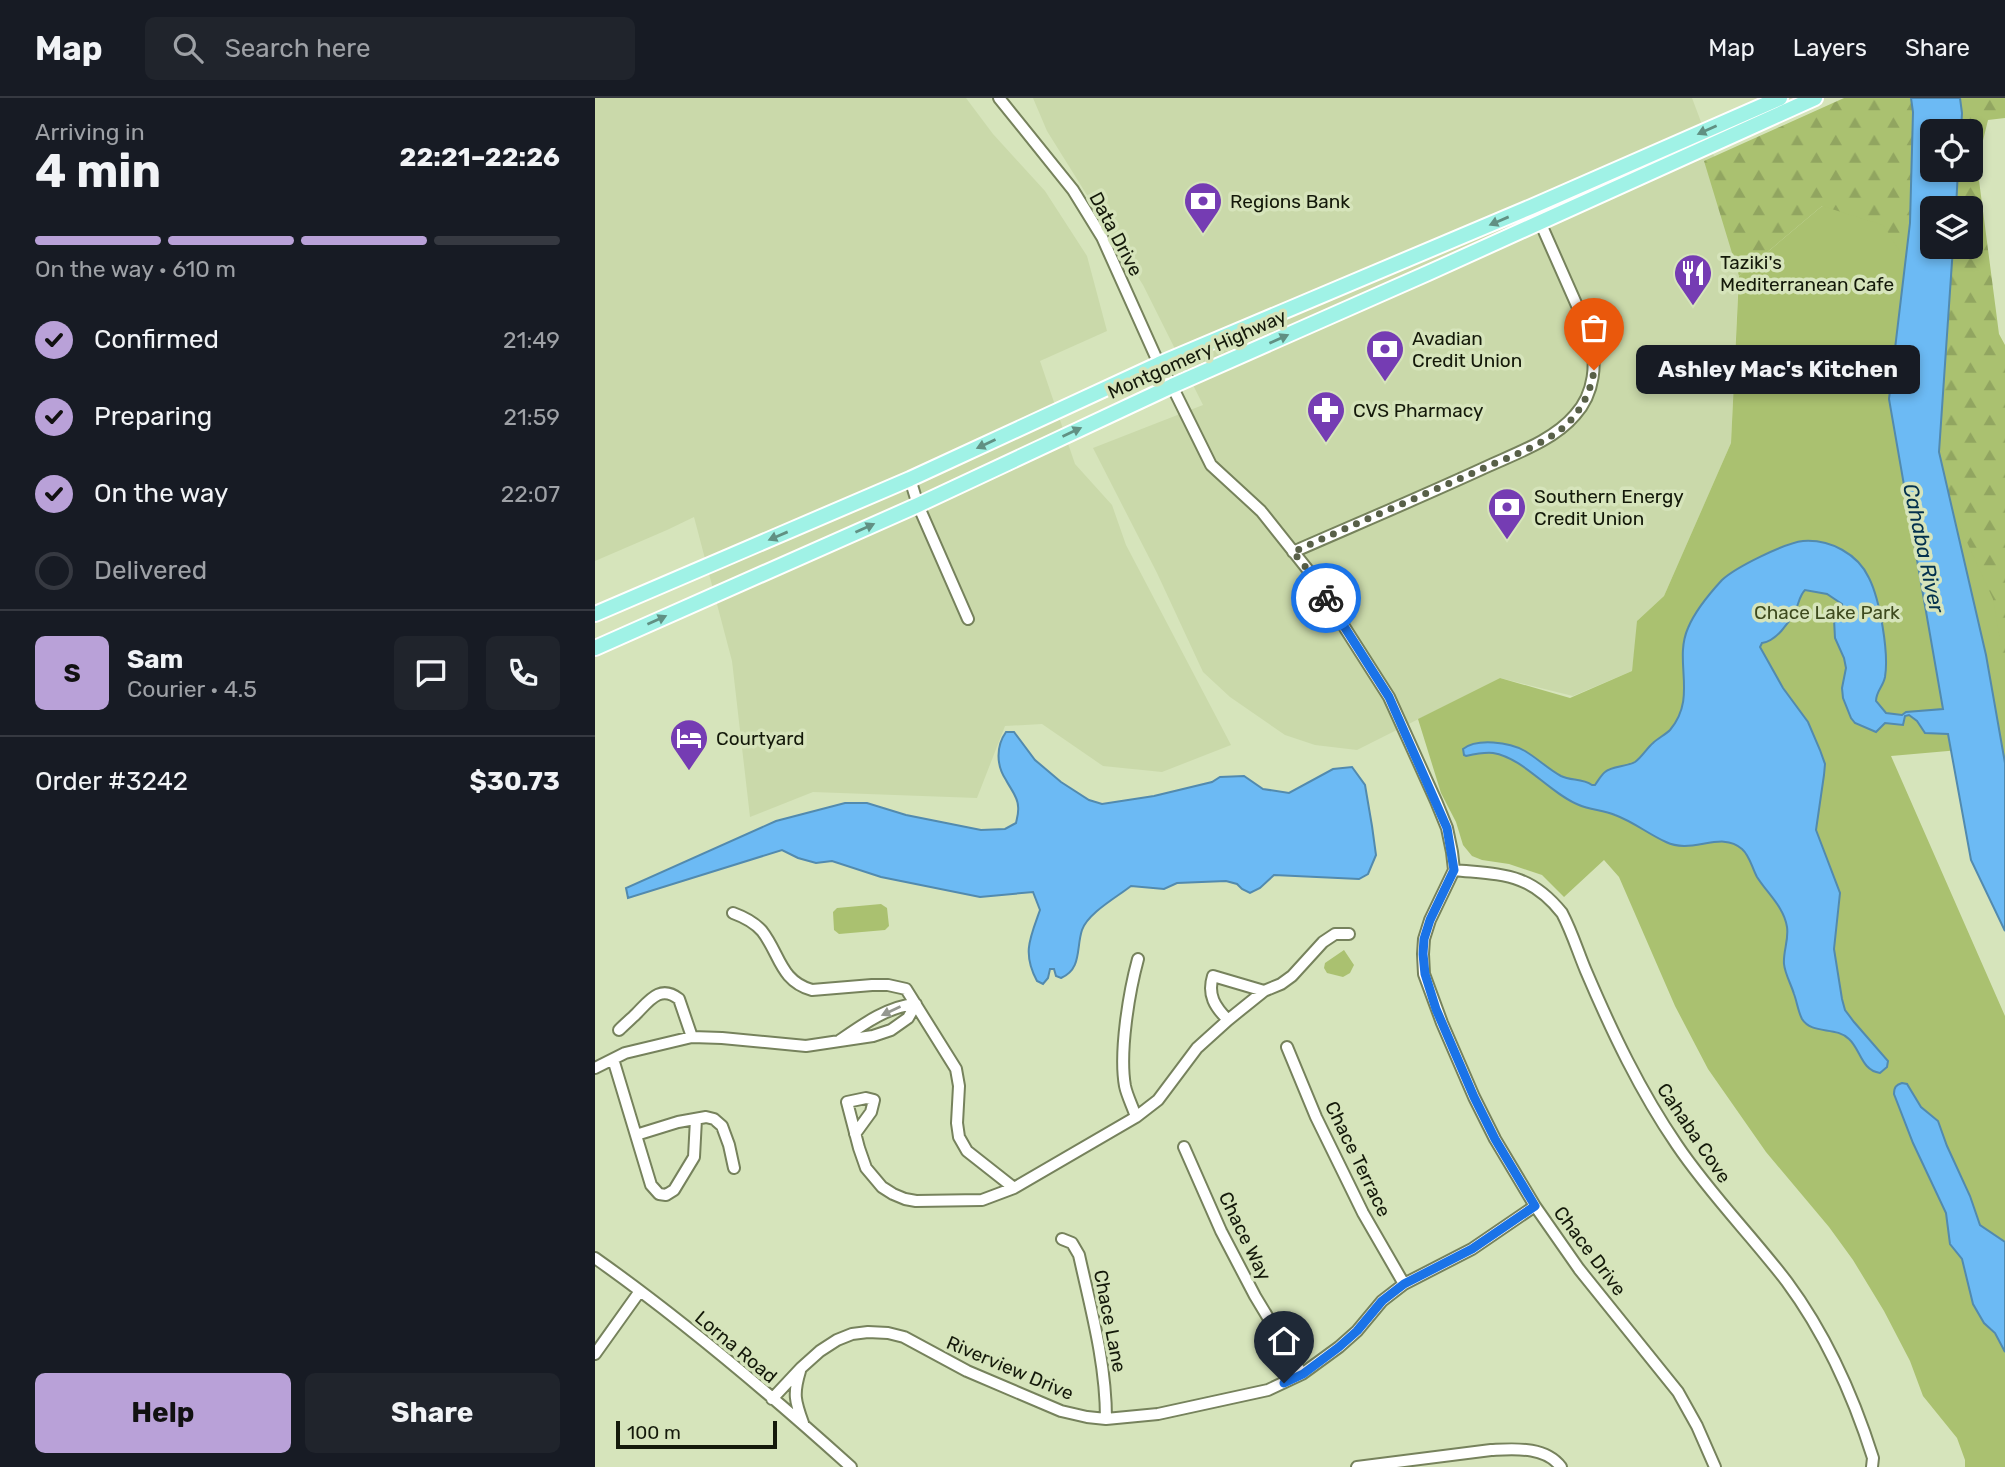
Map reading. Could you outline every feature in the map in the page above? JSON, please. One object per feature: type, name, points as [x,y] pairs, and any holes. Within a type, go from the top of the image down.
[{"type":"main road","name":"Montgomery Highway","points":[[595,614],[910,478],[1159,364],[1775,105],[1815,98]]},
{"type":"main road","name":"Montgomery Highway","points":[[595,648],[918,505],[1172,386],[1540,222],[1775,105]]},
{"type":"street","name":"Data Drive","points":[[999,98],[1073,190],[1102,237],[1159,364],[1172,386]]},
{"type":"street","points":[[1293,552],[1514,454],[1555,433],[1576,415],[1593,382],[1594,347],[1540,222]]},
{"type":"street","points":[[1172,386],[1211,465],[1261,510],[1308,570],[1389,697],[1447,828],[1454,870]]},
{"type":"street","points":[[910,478],[918,505],[968,619]]},
{"type":"street","name":"Chace Drive","points":[[1454,870],[1430,920],[1423,954],[1425,974],[1438,1014],[1474,1097],[1495,1139],[1535,1206],[1579,1269],[1678,1392],[1715,1467]]},
{"type":"street","name":"Cahaba Cove","points":[[1454,870],[1503,875],[1529,883],[1549,897],[1562,912],[1618,1042],[1677,1145],[1788,1283],[1826,1344],[1855,1404],[1873,1458],[1873,1467]]},
{"type":"street","points":[[733,913],[745,917],[763,933],[786,973],[802,987],[812,990],[888,985],[906,989],[956,1069],[959,1086],[957,1124],[967,1151],[1014,1188]]},
{"type":"street","points":[[855,1134],[866,1168],[893,1194],[905,1199],[944,1202],[982,1200],[1014,1188],[1136,1118],[1158,1100],[1197,1048],[1228,1020],[1264,990],[1281,984],[1291,976],[1322,942],[1335,934],[1349,934]]},
{"type":"street","points":[[1136,1118],[1125,1087],[1124,1065],[1126,1023],[1138,959]]},
{"type":"street","points":[[1228,1020],[1212,999],[1210,986],[1213,976],[1264,990]]},
{"type":"street","points":[[619,1030],[647,1002],[660,994],[668,993],[679,999],[692,1037]]},
{"type":"street","points":[[595,1068],[625,1053],[692,1037],[806,1046],[873,1036],[891,1030],[908,1018],[916,1004]]},
{"type":"street","points":[[839,1041],[887,1012],[904,1005],[916,1004]]},
{"type":"street","name":"Chace Terrace","points":[[1287,1047],[1316,1117],[1351,1189],[1404,1284]]},
{"type":"street","points":[[613,1059],[651,1185],[659,1194],[666,1195],[674,1190],[694,1157],[696,1119]]},
{"type":"street","points":[[636,1135],[678,1122],[706,1117],[713,1119],[722,1126],[734,1168]]},
{"type":"street","name":"Chace Way","points":[[1184,1147],[1221,1231],[1255,1296],[1303,1374]]},
{"type":"street","name":"Riverview Drive","points":[[772,1399],[801,1367],[837,1340],[867,1332],[913,1341],[967,1371],[1061,1411],[1087,1417],[1106,1419],[1158,1414],[1268,1390],[1303,1374],[1339,1347],[1357,1331],[1382,1301],[1404,1284],[1472,1249],[1535,1206]]},
{"type":"street","name":"Chace Lane","points":[[1062,1239],[1072,1243],[1079,1255],[1103,1369],[1106,1419]]},
{"type":"street","name":"Lorna Road","points":[[595,1258],[640,1291],[851,1467]]},
{"type":"street","points":[[595,1354],[640,1291]]},
{"type":"street","points":[[801,1367],[795,1388],[796,1405],[804,1426]]},
{"type":"street","points":[[1357,1467],[1511,1449],[1544,1454],[1553,1458],[1561,1467]]},
{"type":"shaded area","points":[[595,98],[966,98],[993,134],[1045,191],[1087,256],[1107,331],[1040,361],[1075,464],[1112,505],[1126,545],[1231,745],[1162,772],[1103,766],[1042,724],[1005,726],[977,798],[813,792],[750,817],[732,661],[694,517],[595,561]]},
{"type":"shaded area","points":[[1033,98],[1692,98],[1741,228],[1731,443],[1664,596],[1638,620],[1632,671],[1573,696],[1500,678],[1357,750],[1315,745],[1285,735],[1230,697],[1203,672],[1157,573],[1093,448],[1203,405],[1143,285],[1047,131]]},
{"type":"green space","points":[[1844,98],[1911,98],[1913,112],[1910,222],[1904,273],[1822,206],[1739,276],[1704,161]]},
{"type":"green space","points":[[1960,98],[2005,98],[2005,118],[1988,120],[1983,140],[1983,119],[1962,119]]},
{"type":"green space","points":[[1957,182],[1979,182],[1981,196],[1957,196]]},
{"type":"green space","name":"Chace Lake Park","points":[[1822,206],[1883,225],[1931,301],[1924,448],[1993,599],[2005,669],[2005,746],[1891,756],[2005,1016],[2005,1467],[1965,1467],[1957,1438],[1923,1396],[1910,1361],[1853,1260],[1766,1152],[1708,1069],[1675,1006],[1619,877],[1604,860],[1564,897],[1542,875],[1472,856],[1463,845],[1456,822],[1441,793],[1418,719],[1500,678],[1570,698],[1632,671],[1637,621],[1664,596],[1731,443],[1739,276]]},
{"type":"green space","points":[[1983,211],[1999,334],[2005,345],[2005,763],[1986,655],[1939,452],[1952,259],[1983,259]]},
{"type":"green space","points":[[881,904],[887,908],[889,926],[885,930],[839,934],[834,930],[833,912],[837,908]]},
{"type":"green space","points":[[1344,950],[1354,965],[1350,973],[1343,977],[1327,973],[1325,963]]},
{"type":"water","name":"Cahaba River","points":[[1911,98],[1960,98],[1962,119],[1920,119],[1920,182],[1957,182],[1957,196],[1920,196],[1920,259],[1952,259],[1939,452],[1986,655],[2005,763],[2005,931],[1971,860],[1948,734],[1925,733],[1909,715],[1905,716],[1903,725],[1885,723],[1876,732],[1855,723],[1851,718],[1843,698],[1846,668],[1844,658],[1835,638],[1834,619],[1843,613],[1842,604],[1827,594],[1805,590],[1786,626],[1760,647],[1783,688],[1808,722],[1825,764],[1816,830],[1840,893],[1834,949],[1842,999],[1845,1010],[1888,1061],[1887,1067],[1880,1073],[1869,1068],[1853,1043],[1844,1035],[1812,1027],[1802,1019],[1785,968],[1785,920],[1742,849],[1725,842],[1686,846],[1666,842],[1622,818],[1568,800],[1526,768],[1504,756],[1479,753],[1466,756],[1463,749],[1485,742],[1511,745],[1525,751],[1561,776],[1592,785],[1608,770],[1635,762],[1670,730],[1678,718],[1683,705],[1684,641],[1703,602],[1722,580],[1749,562],[1803,541],[1823,543],[1842,550],[1858,562],[1869,578],[1880,613],[1886,654],[1885,677],[1876,701],[1886,713],[1902,715],[1906,712],[1943,709],[1889,399],[1910,223],[1913,112]]},
{"type":"water","points":[[1006,732],[1014,732],[1035,760],[1061,782],[1089,800],[1102,804],[1154,796],[1212,782],[1220,777],[1244,776],[1263,789],[1289,793],[1333,769],[1352,767],[1365,785],[1376,855],[1368,874],[1359,879],[1274,875],[1250,893],[1237,884],[1226,881],[1177,883],[1164,889],[1131,886],[1096,912],[1085,924],[1075,964],[1068,974],[1061,978],[1056,976],[1054,969],[1050,969],[1043,984],[1037,981],[1032,971],[1029,954],[1031,937],[1040,910],[1033,892],[980,897],[881,877],[832,861],[816,863],[782,850],[628,898],[626,888],[776,821],[845,803],[867,803],[906,815],[981,830],[1005,829],[1016,823],[1018,810],[1017,799],[999,762],[1000,743]]},
{"type":"water","points":[[1902,1083],[1907,1084],[1921,1107],[1938,1121],[1980,1225],[2005,1242],[2005,1352],[1995,1333],[1984,1323],[1973,1304],[1962,1259],[1950,1244],[1946,1213],[1913,1143],[1894,1094],[1896,1087]]},
{"type":"way so far","points":[[1326,598],[1293,552],[1503,459],[1555,433],[1576,415],[1583,405],[1593,382],[1594,370]]},
{"type":"place","name":"Regions Bank","points":[[1203,235]]},
{"type":"place","name":"Taziki's Mediterranean Cafe","points":[[1693,307]]},
{"type":"place","name":"Ashley Mac's Kitchen","points":[[1594,370]]},
{"type":"place","name":"Avadian Credit Union","points":[[1385,383]]},
{"type":"place","name":"CVS Pharmacy","points":[[1326,444]]},
{"type":"place","name":"Southern Energy Credit Union","points":[[1507,541]]},
{"type":"place","name":"Courtyard","points":[[689,772]]},
{"type":"route","points":[[1284,1383],[1303,1374],[1339,1347],[1357,1331],[1382,1301],[1404,1284],[1472,1249],[1535,1206],[1495,1139],[1474,1097],[1430,995],[1425,974],[1424,939],[1454,870],[1447,828],[1389,697],[1326,598]]}]
